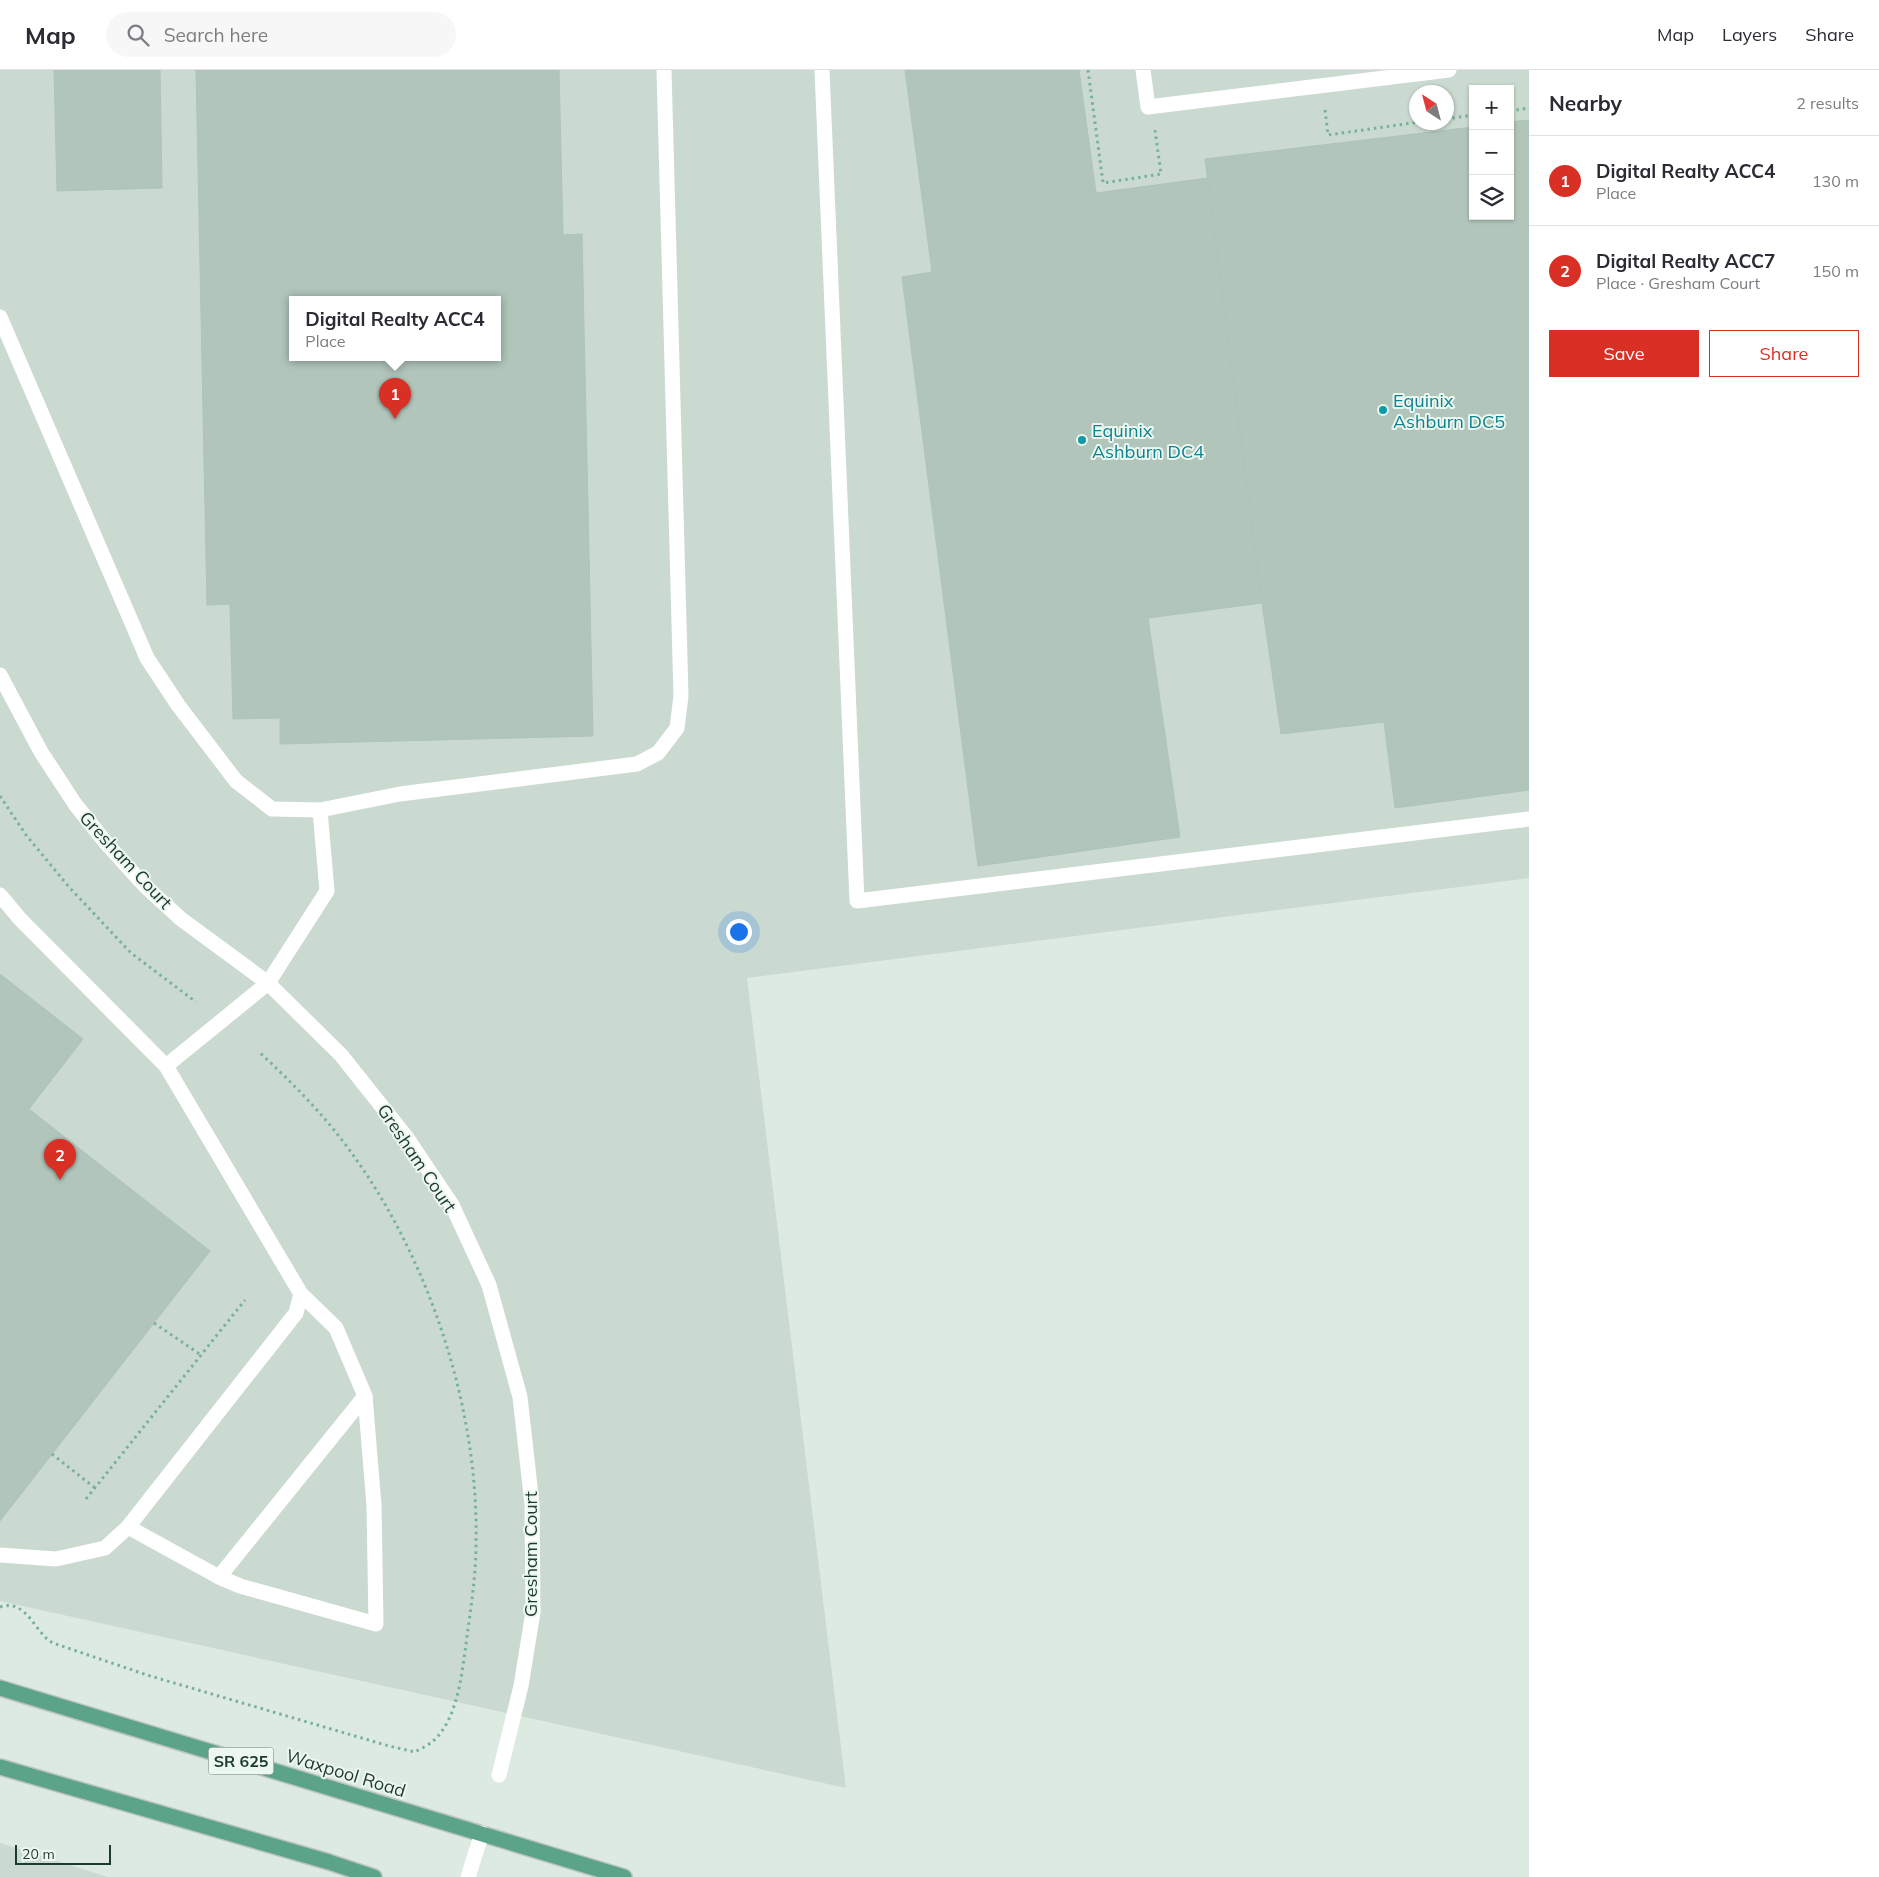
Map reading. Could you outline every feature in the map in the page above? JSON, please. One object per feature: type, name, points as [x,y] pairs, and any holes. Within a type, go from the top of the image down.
[{"type":"main road","name":"Waxpool Road","points":[[0,1688],[624,1877]]},
{"type":"main road","points":[[0,1767],[329,1862],[374,1877]]},
{"type":"street","points":[[0,317],[147,658],[178,705],[236,781],[272,809],[320,810],[400,794],[637,764],[658,753],[677,728],[681,696],[664,70]]},
{"type":"street","points":[[822,70],[856,901],[1529,819]]},
{"type":"street","points":[[1143,70],[1148,107],[1449,70]]},
{"type":"street","name":"Gresham Court","points":[[0,675],[4,697],[75,804],[106,844],[145,886],[181,919],[268,983],[341,1055],[406,1138],[452,1206],[489,1285],[520,1397],[532,1504],[532,1612],[521,1686],[499,1776]]},
{"type":"street","points":[[166,1066],[268,983],[327,891],[320,810]]},
{"type":"street","points":[[0,895],[27,926],[166,1066],[301,1294],[336,1328],[365,1396],[374,1505],[376,1624],[240,1586],[218,1577],[128,1526]]},
{"type":"street","points":[[0,1555],[56,1559],[105,1548],[128,1526],[296,1313],[301,1294]]},
{"type":"street","points":[[218,1577],[365,1396]]},
{"type":"street","points":[[468,1877],[482,1834]]},
{"type":"path","points":[[1088,70],[1103,183],[1161,174],[1154,126]]},
{"type":"path","points":[[1324,102],[1328,135],[1409,124]]},
{"type":"path","points":[[1514,110],[1529,108]]},
{"type":"path","points":[[1454,118],[1469,116]]},
{"type":"path","points":[[0,796],[26,835],[69,888],[131,953],[196,1002]]},
{"type":"path","points":[[0,1607],[16,1608],[25,1612],[47,1640],[53,1644],[147,1675],[389,1746],[414,1752],[432,1742],[449,1719],[459,1690],[475,1580],[476,1541],[474,1487],[468,1437],[454,1371],[423,1281],[389,1212],[358,1162],[324,1119],[283,1074],[258,1052]]},
{"type":"path","points":[[86,1499],[245,1300]]},
{"type":"path","points":[[154,1323],[201,1355]]},
{"type":"path","points":[[52,1454],[94,1488]]},
{"type":"shaded area","points":[[0,70],[1529,70],[1529,878],[747,978],[846,1788],[0,1601]]},
{"type":"shaded area","points":[[0,1843],[108,1877],[0,1877]]},
{"type":"building","points":[[54,70],[160,70],[162,188],[57,191]]},
{"type":"building","points":[[196,70],[559,70],[563,235],[582,234],[593,736],[280,744],[280,718],[233,719],[230,604],[207,605]]},
{"type":"building","name":"Equinix Ashburn DC4","points":[[905,70],[1079,70],[1096,193],[1208,178],[1262,603],[1148,618],[1180,837],[978,866],[902,277],[932,272]]},
{"type":"building","name":"Equinix Ashburn DC5","points":[[1529,120],[1529,790],[1395,808],[1384,722],[1281,734],[1262,603],[1205,159],[1469,127],[1469,220],[1514,220],[1514,122]]},
{"type":"building","points":[[0,974],[83,1039],[29,1109],[210,1251],[0,1521]]},
{"type":"place","name":"Equinix Ashburn DC5","points":[[1383,410]]},
{"type":"place","name":"Digital Realty ACC4","points":[[395,419]]},
{"type":"place","name":"Equinix Ashburn DC4","points":[[1082,440]]},
{"type":"place","name":"Digital Realty ACC7","points":[[60,1180]]}]
